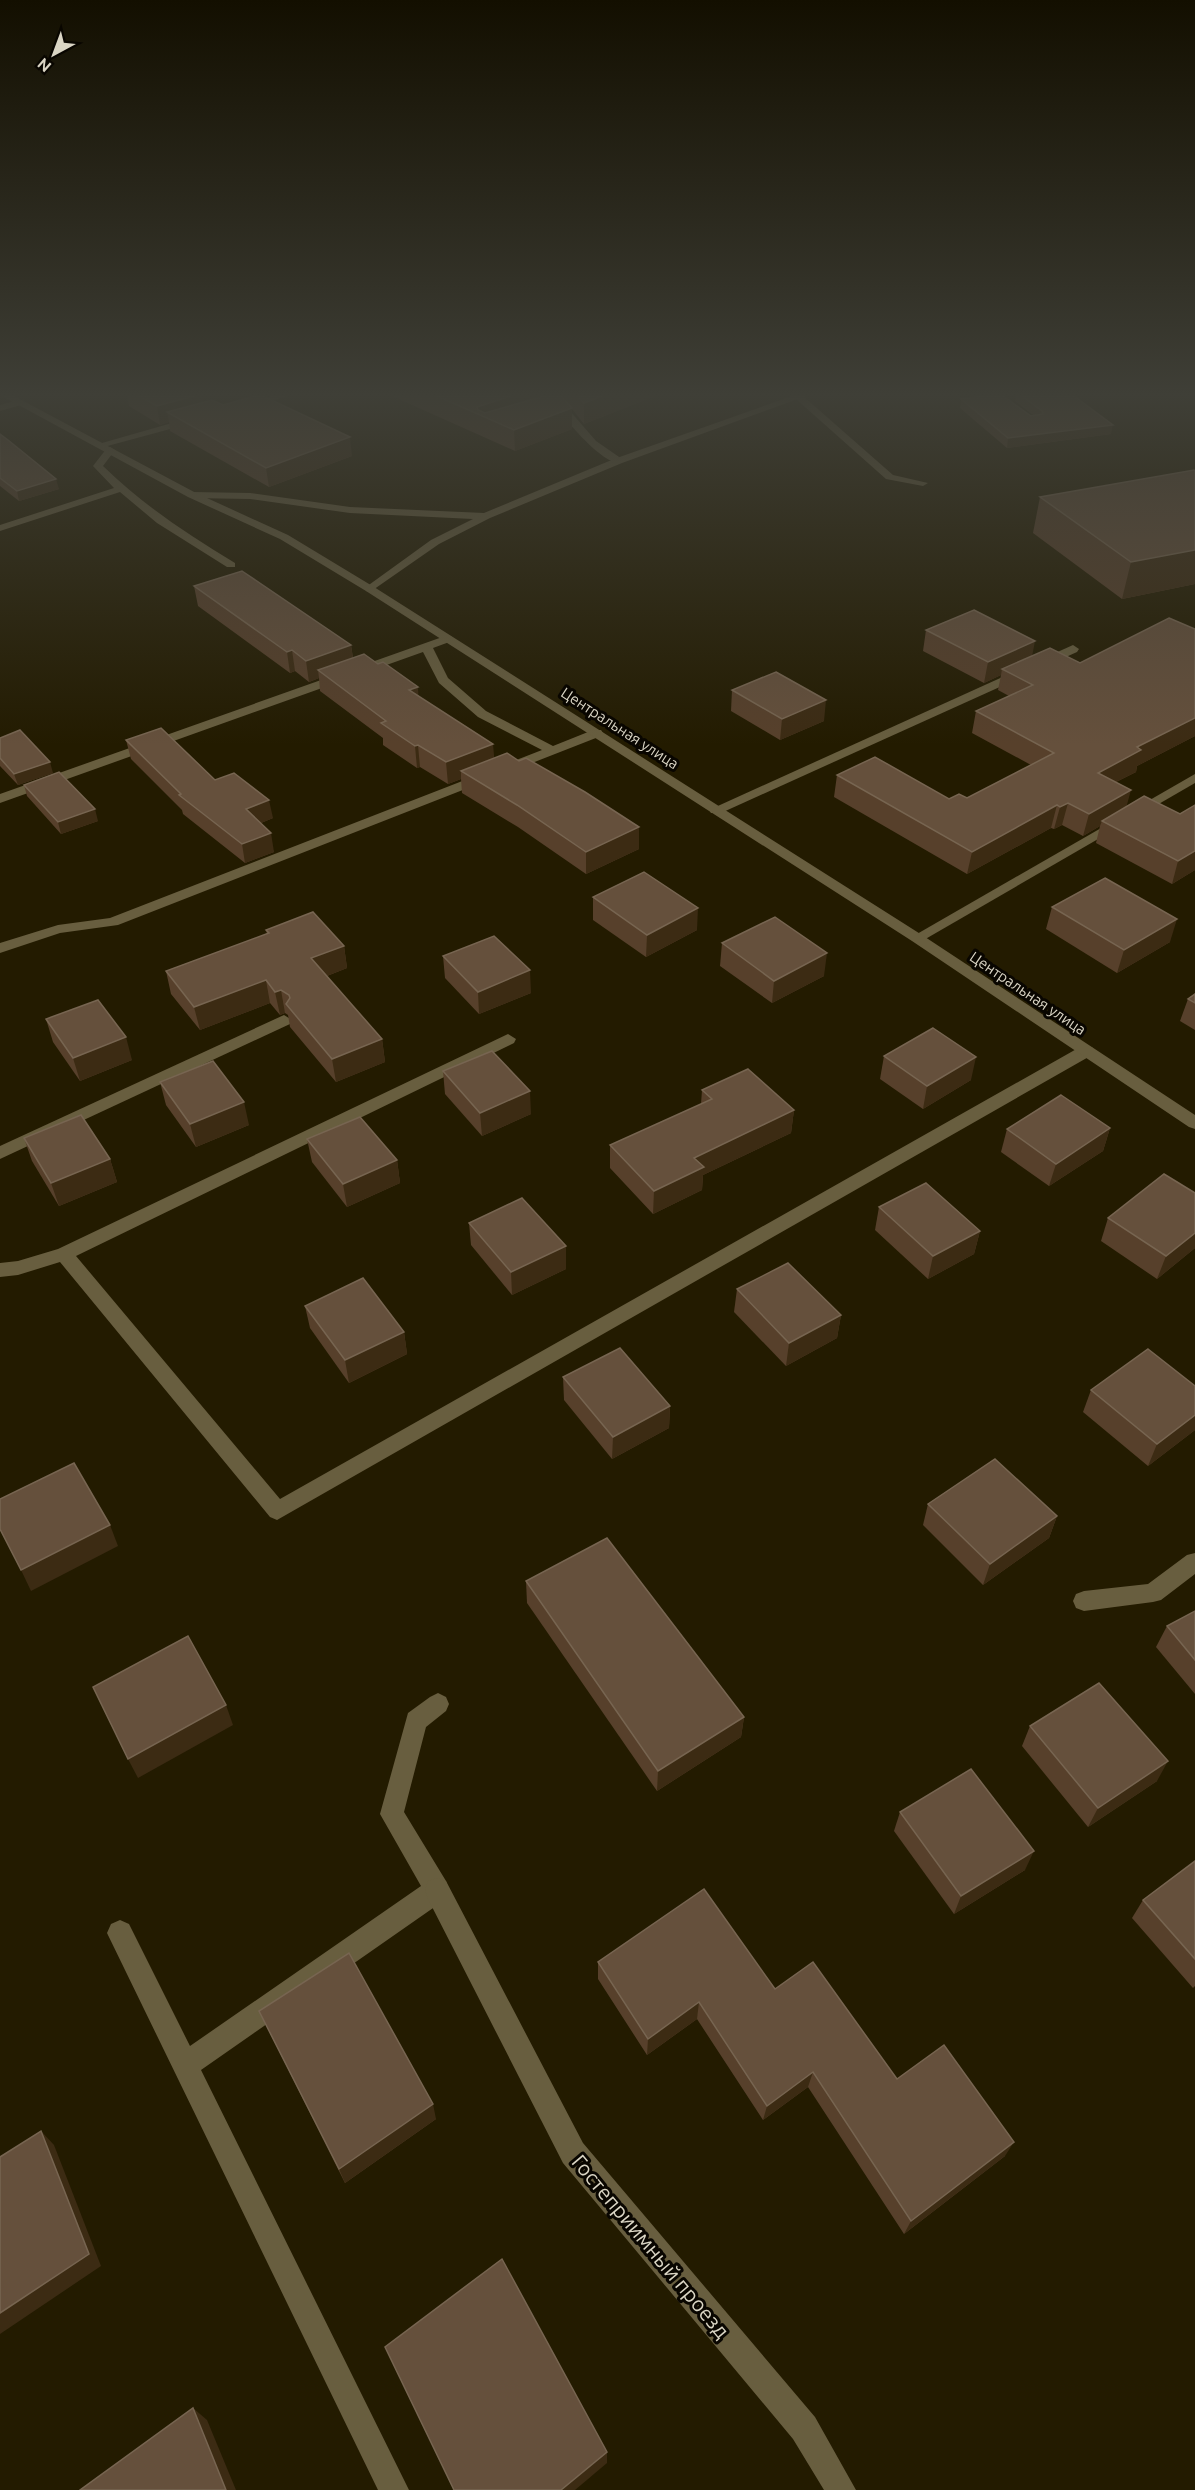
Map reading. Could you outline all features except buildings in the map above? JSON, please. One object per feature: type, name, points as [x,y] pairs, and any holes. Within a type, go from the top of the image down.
[{"type":"street","points":[[0,528],[49,512]]},
{"type":"street","points":[[149,512],[166,526],[231,566]]},
{"type":"street","name":"Центральная улица","points":[[230,512],[284,537],[370,589],[917,938],[1195,1123]]},
{"type":"street","points":[[400,512],[486,516]]},
{"type":"street","points":[[370,589],[435,542],[495,512]]},
{"type":"street","points":[[0,799],[448,639]]},
{"type":"street","points":[[426,647],[443,680],[482,714],[551,750]]},
{"type":"street","points":[[716,810],[1073,649]]},
{"type":"street","points":[[0,948],[58,928],[112,922],[597,733]]},
{"type":"street","points":[[917,938],[1195,778]]},
{"type":"street","points":[[0,1153],[284,1020]]},
{"type":"street","points":[[0,1270],[18,1268],[64,1254],[508,1039]]},
{"type":"street","points":[[64,1254],[277,1511],[1086,1051]]},
{"type":"street","points":[[1084,1601],[1153,1593],[1195,1562]]},
{"type":"street","name":"Гостеприимный проезд","points":[[438,1704],[416,1720],[392,1814],[437,1890],[573,2153],[804,2428],[841,2490]]},
{"type":"street","points":[[184,2066],[437,1890]]},
{"type":"street","points":[[120,1934],[393,2490]]}]
